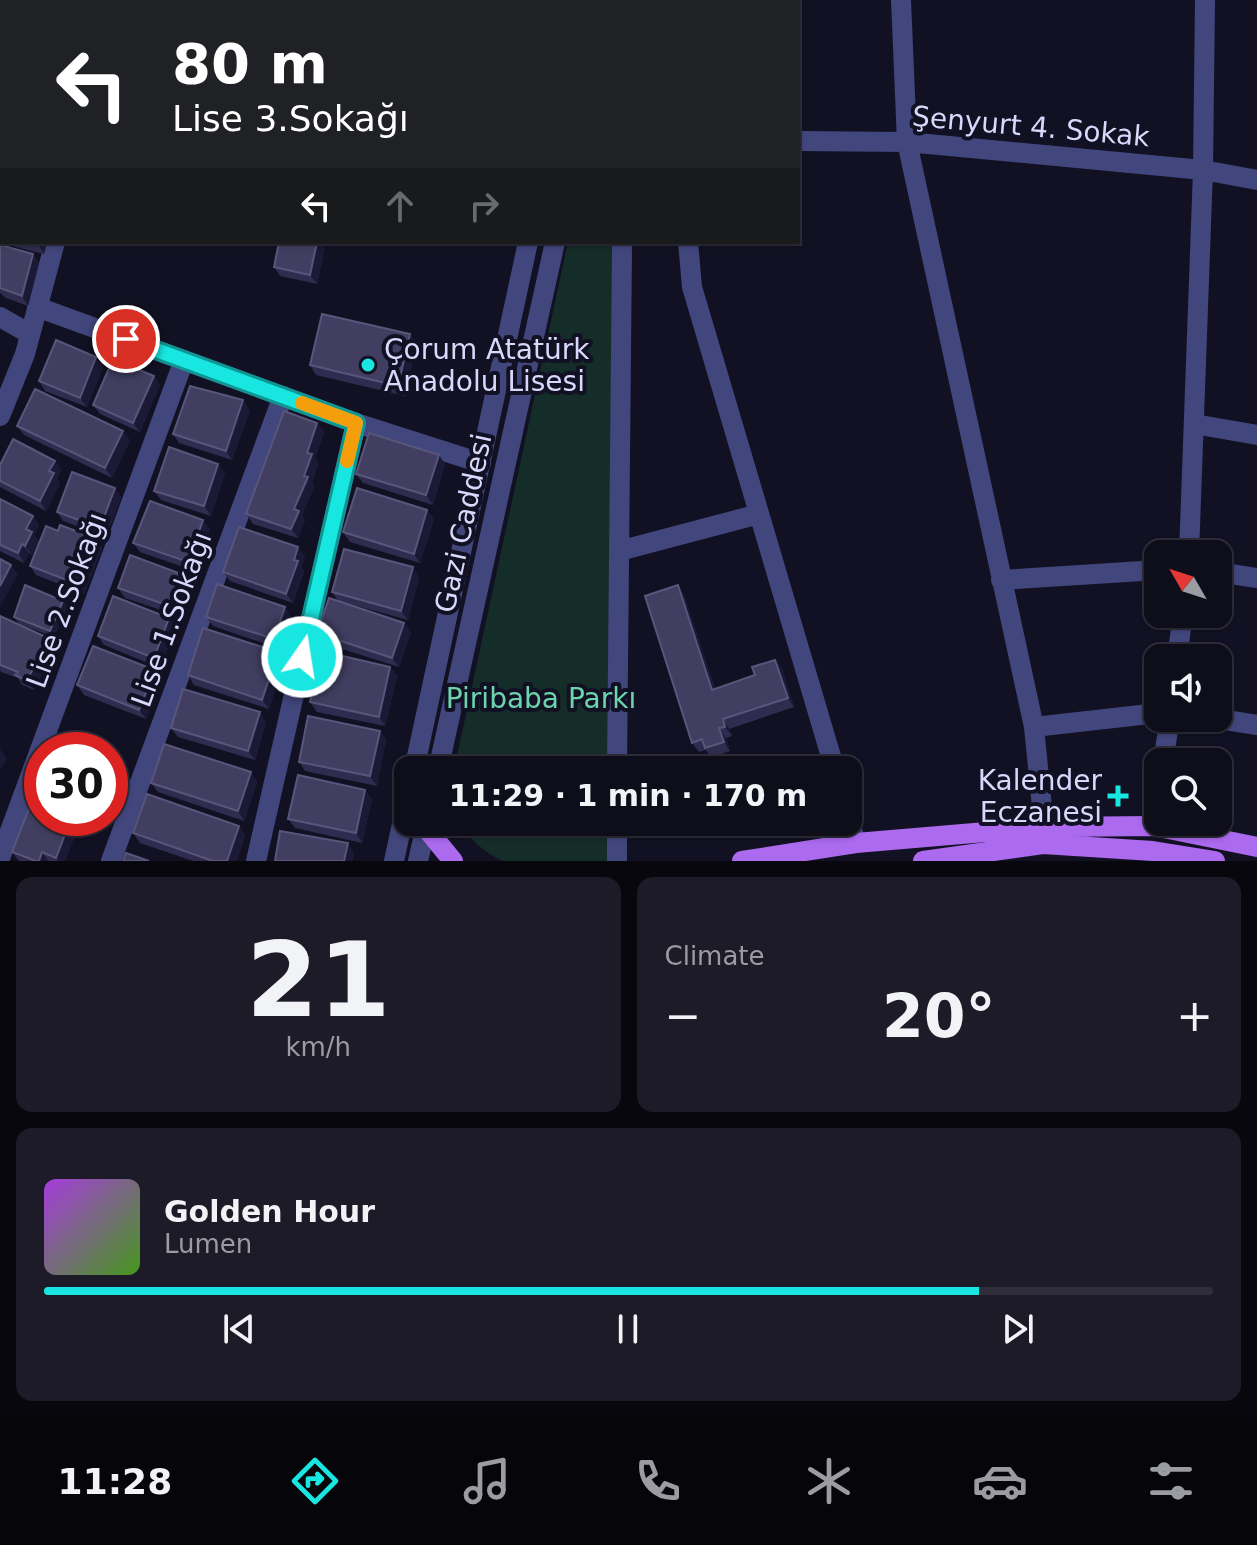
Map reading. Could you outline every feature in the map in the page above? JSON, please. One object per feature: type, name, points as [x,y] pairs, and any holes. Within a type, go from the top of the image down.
[{"type":"main road","points":[[742,861],[856,843],[1044,827],[1144,826]]},
{"type":"main road","points":[[434,836],[453,861]]},
{"type":"main road","points":[[1203,836],[1257,847]]},
{"type":"main road","points":[[923,861],[1043,844],[1153,851],[1215,861]]},
{"type":"street","points":[[901,0],[907,142],[1034,727],[1044,827]]},
{"type":"street","points":[[1190,540],[1203,170],[1205,0]]},
{"type":"street","name":"Şenyurt 4. Sokak","points":[[800,141],[907,142],[1203,170],[1257,180]]},
{"type":"street","points":[[0,416],[25,354],[54,244]]},
{"type":"street","name":"Gazi Caddesi","points":[[417,756],[528,244]]},
{"type":"street","name":"Gazi Caddesi","points":[[441,756],[555,244]]},
{"type":"street","points":[[688,244],[692,287],[831,756]]},
{"type":"street","points":[[617,756],[622,247]]},
{"type":"street","points":[[37,307],[356,423],[481,463]]},
{"type":"street","points":[[0,317],[30,334]]},
{"type":"street","name":"Lise 2.Sokağı","points":[[0,858],[184,360]]},
{"type":"street","name":"Lise 1.Sokağı","points":[[111,861],[283,396]]},
{"type":"street","points":[[256,861],[356,423]]},
{"type":"street","points":[[1194,424],[1257,435]]},
{"type":"street","points":[[619,551],[759,514]]},
{"type":"street","points":[[1001,580],[1144,571]]},
{"type":"street","points":[[1232,574],[1257,578]]},
{"type":"street","points":[[1034,727],[1144,715]]},
{"type":"street","points":[[1232,721],[1257,725]]},
{"type":"street","points":[[394,861],[399,836]]},
{"type":"street","points":[[418,861],[424,836]]},
{"type":"street","points":[[617,836],[617,861]]},
{"type":"street","points":[[854,836],[856,843]]},
{"type":"green space","name":"Piribaba Parkı","points":[[568,244],[615,244],[611,756],[457,756]]},
{"type":"green space","points":[[469,836],[610,836],[610,861],[503,861]]},
{"type":"building","points":[[279,244],[317,244],[310,275],[274,267]]},
{"type":"building","points":[[0,245],[33,254],[22,296],[0,288]]},
{"type":"building","points":[[322,314],[410,334],[398,386],[310,365]]},
{"type":"building","points":[[56,340],[96,357],[80,398],[39,381]]},
{"type":"building","points":[[113,359],[154,376],[133,423],[93,405]]},
{"type":"building","points":[[190,386],[243,400],[226,451],[173,434]]},
{"type":"building","points":[[35,389],[123,431],[105,468],[17,426]]},
{"type":"building","points":[[284,411],[317,423],[307,453],[312,454],[304,476],[308,477],[294,509],[299,511],[291,529],[246,514]]},
{"type":"building","points":[[369,433],[439,455],[426,495],[356,474]]},
{"type":"building","points":[[13,439],[55,461],[49,471],[54,473],[40,501],[0,481],[0,465]]},
{"type":"building","points":[[169,447],[218,464],[204,506],[154,491]]},
{"type":"building","points":[[72,472],[115,488],[100,528],[57,512]]},
{"type":"building","points":[[357,488],[427,510],[414,554],[343,532]]},
{"type":"building","points":[[0,499],[33,516],[26,529],[32,532],[18,553],[0,545]]},
{"type":"building","points":[[150,501],[203,520],[188,562],[133,543]]},
{"type":"building","points":[[60,525],[95,538],[77,584],[30,566],[46,526],[58,531]]},
{"type":"building","points":[[239,527],[298,547],[294,560],[298,561],[286,594],[223,572]]},
{"type":"building","points":[[344,549],[413,567],[401,611],[332,592]]},
{"type":"building","points":[[130,555],[184,575],[172,607],[118,588]]},
{"type":"building","points":[[0,559],[11,565],[0,586]]},
{"type":"building","points":[[217,584],[285,607],[274,639],[206,617]]},
{"type":"building","points":[[25,585],[63,601],[50,631],[14,617]]},
{"type":"building","points":[[678,585],[712,690],[755,675],[752,667],[775,660],[788,698],[723,719],[725,727],[719,728],[724,742],[705,748],[702,739],[692,743],[645,596]]},
{"type":"building","points":[[113,596],[169,618],[154,658],[98,636]]},
{"type":"building","points":[[329,598],[404,623],[392,658],[317,633]]},
{"type":"building","points":[[0,616],[48,638],[27,681],[15,675],[18,672],[0,665]]},
{"type":"building","points":[[203,628],[278,652],[262,700],[188,675]]},
{"type":"building","points":[[93,646],[155,670],[139,710],[77,685]]},
{"type":"building","points":[[321,651],[390,667],[379,717],[310,702]]},
{"type":"building","points":[[183,689],[260,712],[248,751],[171,728]]},
{"type":"building","points":[[308,716],[380,731],[370,776],[299,762]]},
{"type":"building","points":[[164,744],[251,772],[238,811],[151,783]]},
{"type":"building","points":[[298,775],[365,790],[356,833],[288,819]]},
{"type":"building","points":[[147,794],[239,826],[227,861],[213,861],[133,833]]},
{"type":"building","points":[[24,821],[24,836],[64,836],[56,858],[42,852],[39,861],[36,861],[12,852]]},
{"type":"building","points":[[280,831],[348,843],[344,861],[275,861]]},
{"type":"building","points":[[126,853],[149,861],[123,861]]},
{"type":"slow traffic","points":[[302,403],[356,423],[347,461]]},
{"type":"place","name":"Çorum Atatürk Anadolu Lisesi","points":[[368,365]]},
{"type":"place","name":"Kalender Eczanesi","points":[[1118,796]]},
{"type":"route","points":[[126,339],[356,423],[302,657]]}]
